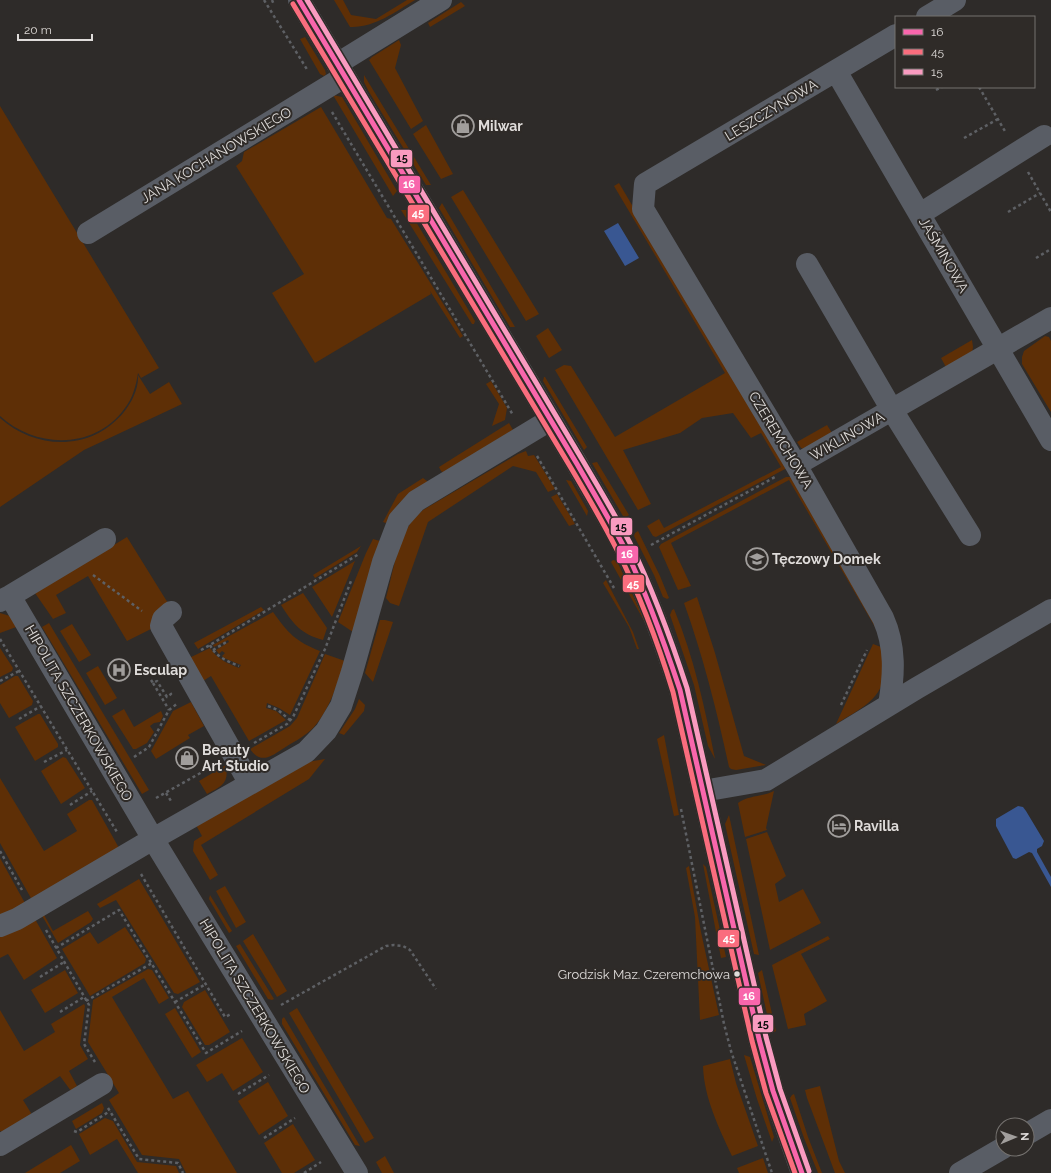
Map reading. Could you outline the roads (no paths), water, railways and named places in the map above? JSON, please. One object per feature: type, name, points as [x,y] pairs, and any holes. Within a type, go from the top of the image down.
[{"type":"street","points":[[298,0],[609,519],[630,559],[667,650],[680,690],[759,1039],[773,1091],[802,1173]]},
{"type":"street","name":"JANA KOCHANOWSKIEGO","points":[[88,233],[320,92],[341,71],[441,0]]},
{"type":"street","points":[[929,16],[955,0]]},
{"type":"street","name":"LESZCZYNOWA","points":[[645,184],[895,36]]},
{"type":"street","name":"JAŚMINOWA","points":[[836,71],[1051,440]]},
{"type":"street","points":[[920,214],[1044,136]]},
{"type":"street","name":"CZEREMCHOWA","points":[[645,184],[643,209],[796,465],[883,618],[890,637],[894,662],[893,681],[888,705]]},
{"type":"street","points":[[807,264],[892,410],[970,535]]},
{"type":"street","name":"WIKLINOWA","points":[[796,465],[1051,318]]},
{"type":"street","points":[[0,926],[17,919],[153,839],[306,752],[326,731],[341,706],[383,562],[399,520],[416,501],[550,420]]},
{"type":"street","points":[[5,598],[105,539]]},
{"type":"street","name":"HIPOLITA SZCZERKOWSKIEGO","points":[[5,598],[357,1173]]},
{"type":"street","points":[[703,791],[766,780],[888,705],[1051,610]]},
{"type":"street","points":[[166,619],[181,659],[250,784]]},
{"type":"street","points":[[0,1145],[102,1086]]},
{"type":"street","points":[[1035,1129],[1051,1120]]},
{"type":"street","points":[[960,1173],[995,1153]]},
{"type":"water","points":[[618,223],[639,258],[625,266],[604,231]]},
{"type":"water","points":[[1018,806],[1023,807],[1026,811],[1044,841],[1042,846],[1037,849],[1037,852],[1051,877],[1051,887],[1032,853],[1029,852],[1016,859],[1013,858],[996,826],[996,819]]},
{"type":"place","name":"Milwar","points":[[463,126]]},
{"type":"place","name":"Tęczowy Domek","points":[[757,559]]},
{"type":"place","name":"Esculap","points":[[119,670]]},
{"type":"place","name":"Beauty Art Studio","points":[[187,758]]},
{"type":"place","name":"Ravilla","points":[[839,826]]},
{"type":"place","name":"Grodzisk Maz. Czeremchowa","points":[[737,974]]}]
